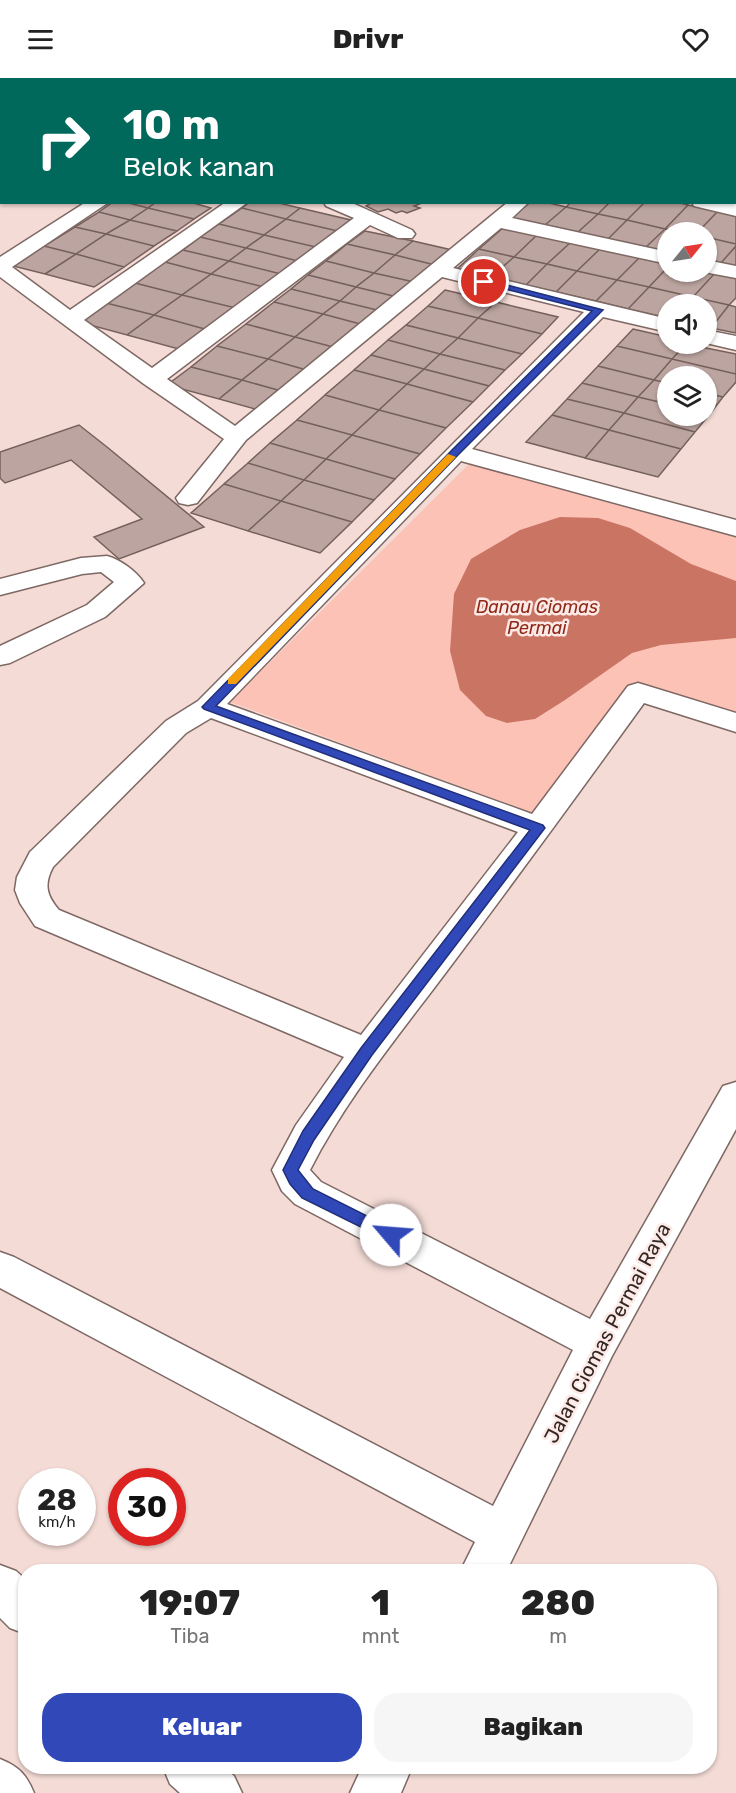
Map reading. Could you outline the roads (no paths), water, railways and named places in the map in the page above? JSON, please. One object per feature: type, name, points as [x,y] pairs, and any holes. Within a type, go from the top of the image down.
[{"type":"street","points":[[71,319],[235,204]]},
{"type":"street","points":[[337,204],[405,234]]},
{"type":"street","points":[[188,498],[237,436],[518,204]]},
{"type":"street","points":[[710,204],[736,210]]},
{"type":"street","points":[[89,205],[0,266],[9,284],[71,319],[222,429],[237,436]]},
{"type":"street","points":[[152,379],[367,218]]},
{"type":"street","points":[[498,221],[657,256]]},
{"type":"street","points":[[717,269],[736,273]]},
{"type":"street","points":[[438,270],[657,323]]},
{"type":"street","points":[[367,1052],[47,918],[31,899],[31,877],[41,860],[176,727],[208,707],[598,310]]},
{"type":"street","points":[[717,339],[736,343]]},
{"type":"street","points":[[456,452],[736,528]]},
{"type":"street","points":[[0,587],[81,567],[107,564],[131,583],[114,594],[96,611],[0,657]]},
{"type":"street","points":[[598,1343],[308,1193],[295,1180],[291,1170],[297,1154],[367,1052],[538,828],[638,692],[736,723]]},
{"type":"street","points":[[208,707],[538,828]]},
{"type":"street","name":"Jalan Ciomas Permai Raya","points":[[487,1564],[598,1343],[734,1104]]},
{"type":"street","points":[[0,1269],[502,1533]]},
{"type":"street","points":[[0,1587],[18,1604]]},
{"type":"street","points":[[195,1774],[217,1793]]},
{"type":"street","points":[[375,1793],[384,1774]]},
{"type":"street","points":[[0,1784],[9,1793]]},
{"type":"water","name":"Danau Ciomas Permai","points":[[560,517],[598,518],[630,528],[691,564],[736,581],[736,638],[661,645],[632,653],[535,719],[507,723],[486,716],[460,690],[450,651],[454,594],[471,559],[520,530]]}]
